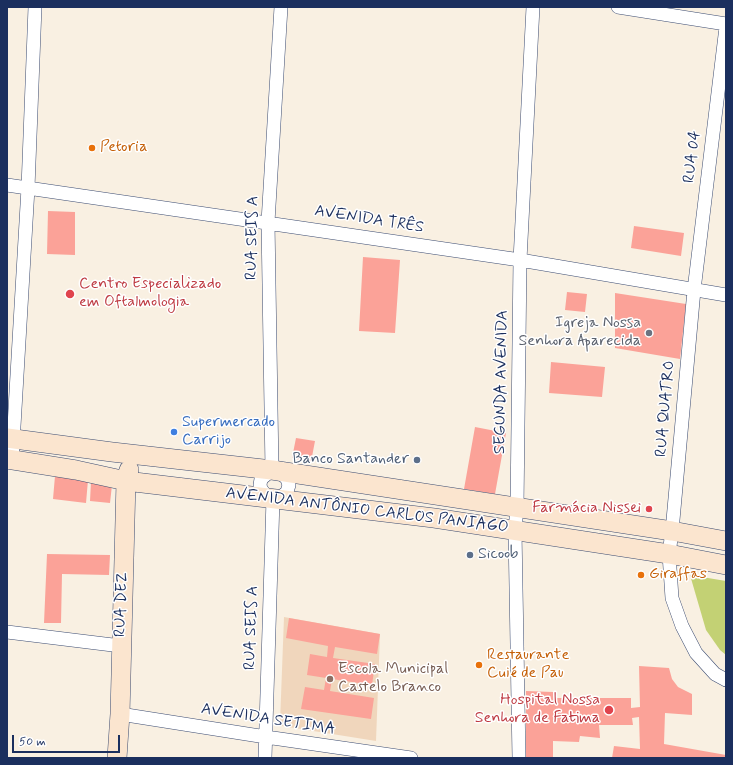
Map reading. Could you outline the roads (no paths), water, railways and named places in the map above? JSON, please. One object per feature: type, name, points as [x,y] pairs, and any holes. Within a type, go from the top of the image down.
[{"type":"main road","name":"AVENIDA ANTÔNIO CARLOS PANIAGO","points":[[10,439],[272,470],[517,506],[726,541]]},
{"type":"main road","name":"RUA DEZ","points":[[118,758],[126,481],[134,454]]},
{"type":"main road","name":"AVENIDA ANTÔNIO CARLOS PANIAGO","points":[[10,460],[76,470],[126,481],[434,518],[669,554],[726,565]]},
{"type":"main road","points":[[434,518],[437,494]]},
{"type":"street","points":[[10,460],[10,439],[28,188],[35,7]]},
{"type":"street","name":"RUA SEIS A","points":[[272,470],[268,222],[281,7]]},
{"type":"street","name":"SEGUNDA AVENIDA","points":[[519,758],[515,531],[517,506],[520,260],[534,7]]},
{"type":"street","points":[[618,7],[726,25]]},
{"type":"street","name":"RUA 04","points":[[694,290],[726,25]]},
{"type":"street","name":"AVENIDA TRÊS","points":[[7,185],[520,260],[726,295]]},
{"type":"street","name":"RUA QUATRO","points":[[672,531],[694,290]]},
{"type":"street","points":[[272,470],[283,475],[287,479],[289,485],[287,492],[281,497],[273,499],[261,490],[260,485],[261,479],[272,470]]},
{"type":"street","name":"RUA SEIS A","points":[[265,758],[273,499]]},
{"type":"street","points":[[672,531],[669,554],[672,598],[682,626],[696,653],[715,674],[726,680]]},
{"type":"street","points":[[7,632],[121,646]]},
{"type":"street","name":"AVENIDA SETIMA","points":[[120,714],[411,758]]},
{"type":"place","name":"Petoria","points":[[92,148]]},
{"type":"place","name":"Centro Especializado em Oftalmologia","points":[[70,294]]},
{"type":"place","name":"Igreja Nossa Senhora Aparecida","points":[[649,333]]},
{"type":"place","name":"Supermercado Carrijo","points":[[174,432]]},
{"type":"place","name":"Banco Santander","points":[[417,460]]},
{"type":"place","name":"Farmácia Nissei","points":[[649,509]]},
{"type":"place","name":"Sicoob","points":[[470,555]]},
{"type":"place","name":"Giraffas","points":[[641,575]]},
{"type":"place","name":"Restaurante Cuié de Pau","points":[[479,665]]},
{"type":"place","name":"Escola Municipal Castelo Branco","points":[[330,679]]},
{"type":"place","name":"Hospital Nossa Senhora de Fatima","points":[[609,710]]}]
